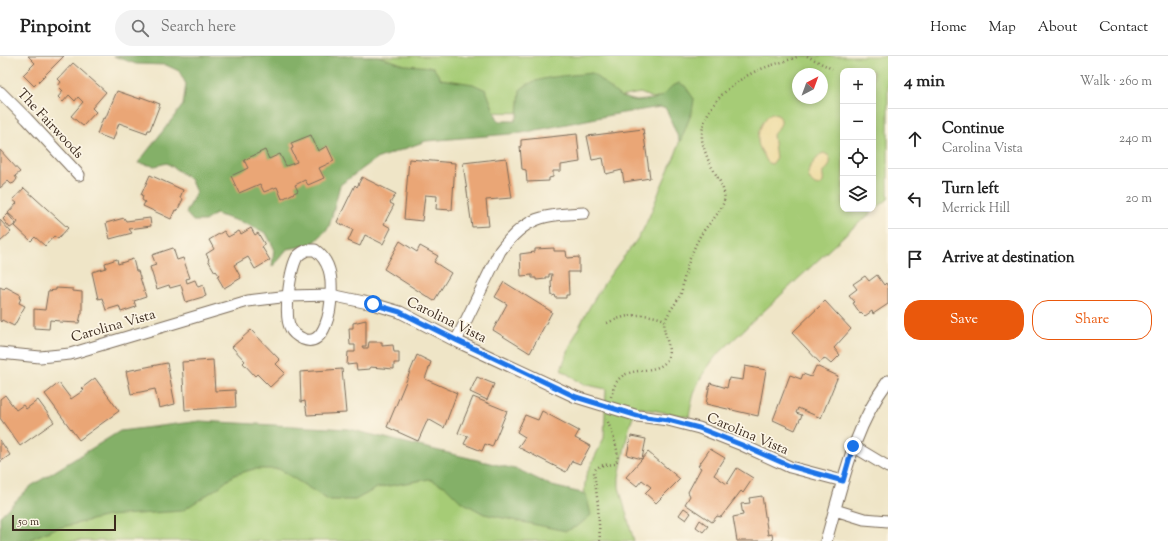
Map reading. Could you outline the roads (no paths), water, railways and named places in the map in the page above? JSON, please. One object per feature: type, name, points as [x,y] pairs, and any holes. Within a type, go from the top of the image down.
[{"type":"street","name":"The Fairwoods","points":[[0,92],[79,175]]},
{"type":"street","points":[[456,340],[500,251],[519,229],[531,221],[545,216],[584,213]]},
{"type":"street","points":[[315,250],[326,260],[329,269],[331,295],[326,325],[320,335],[309,341],[298,336],[291,329],[288,317],[293,267],[300,253],[315,250]]},
{"type":"street","name":"Carolina Vista","points":[[0,353],[40,357],[70,354],[248,301],[289,296],[331,295],[373,304],[400,312],[576,397],[638,416],[668,420],[699,428],[790,466],[843,481]]},
{"type":"street","points":[[826,541],[853,446],[876,397],[888,381]]},
{"type":"street","points":[[853,446],[888,468]]},
{"type":"street","points":[[835,510],[864,519],[888,521]]}]
